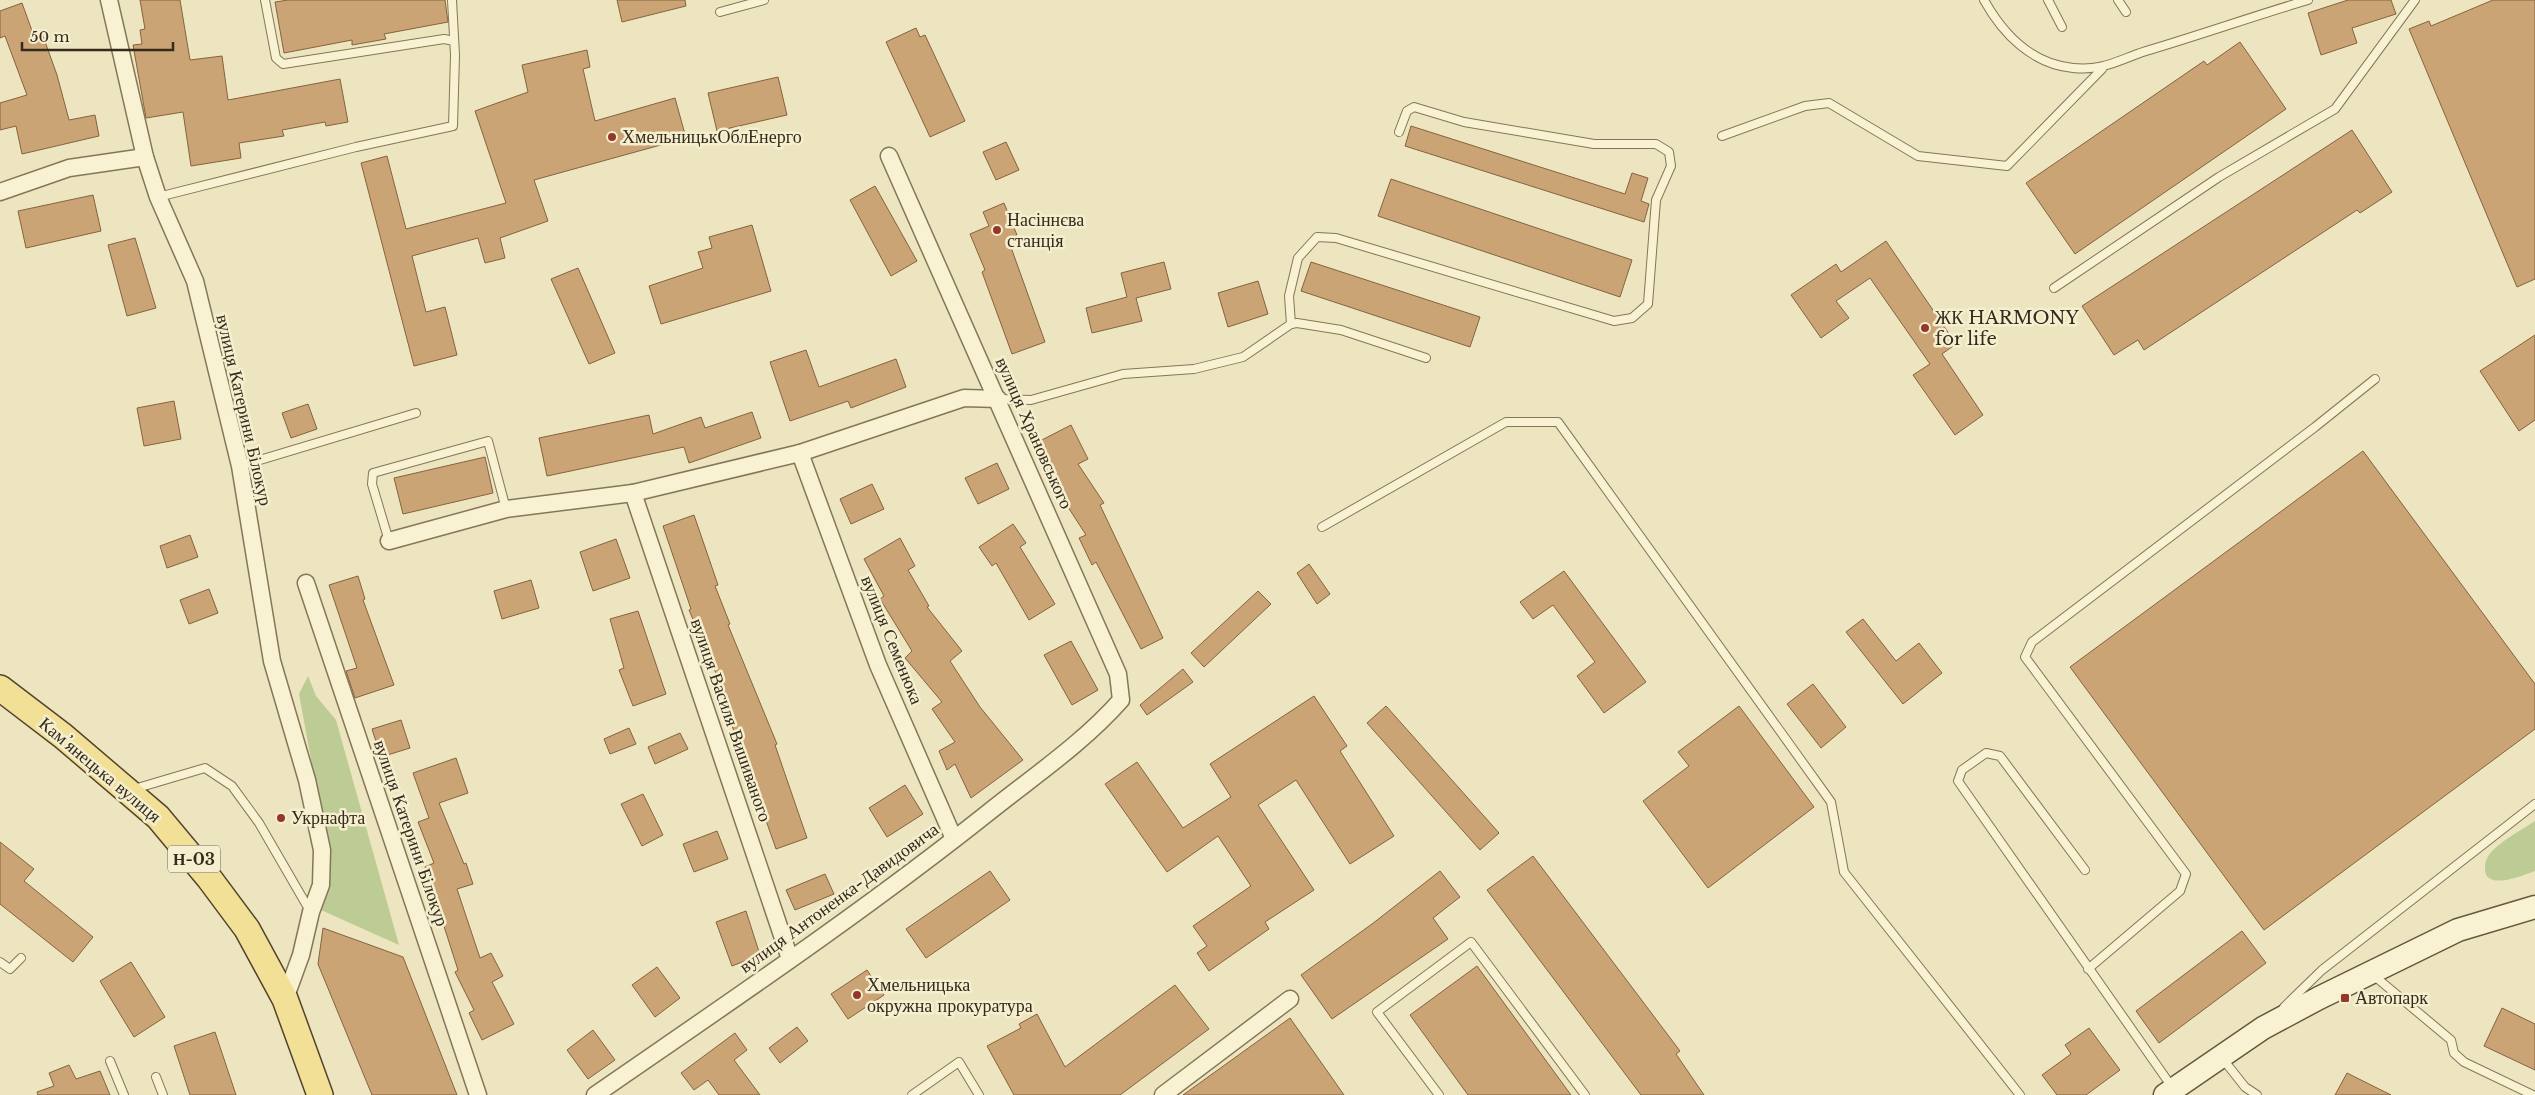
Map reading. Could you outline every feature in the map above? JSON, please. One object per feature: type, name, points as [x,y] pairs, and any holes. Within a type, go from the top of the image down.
[{"type":"main road","name":"Камʼянецька вулиця","points":[[0,688],[64,736],[158,817],[209,878],[247,929],[285,999],[320,1095]]},
{"type":"main road","points":[[2169,1092],[2263,1028],[2371,972],[2458,930],[2535,907]]},
{"type":"street","name":"вулиця Катерини Білокур","points":[[109,0],[146,157],[158,197],[195,281],[240,466],[272,661],[307,780],[322,850],[321,885],[311,912],[301,955],[285,999]]},
{"type":"street","name":"вулиця Храновського","points":[[889,156],[1118,674],[1121,700],[1100,723]]},
{"type":"street","points":[[0,192],[69,168],[146,157]]},
{"type":"street","points":[[389,542],[506,509],[633,493],[800,453],[964,398],[998,399]]},
{"type":"street","name":"вулиця Семенюка","points":[[800,453],[878,665],[954,840]]},
{"type":"street","name":"вулиця Василя Вишиваного","points":[[633,493],[790,959]]},
{"type":"street","name":"вулиця Катерини Білокур","points":[[306,583],[478,1095]]},
{"type":"street","name":"вулиця Антоненка-Давидовича","points":[[595,1095],[790,959],[954,840],[1100,723]]},
{"type":"street","points":[[1163,1095],[1290,999]]},
{"type":"lane","points":[[265,0],[276,58],[283,64],[444,39],[454,41]]},
{"type":"lane","points":[[158,197],[356,146],[453,126],[454,41],[452,0]]},
{"type":"lane","points":[[720,12],[764,0]]},
{"type":"lane","points":[[1984,0],[2007,36],[2027,52],[2072,68],[2102,69]]},
{"type":"lane","points":[[2048,0],[2062,27]]},
{"type":"lane","points":[[2118,0],[2126,12]]},
{"type":"lane","points":[[1722,136],[1805,106],[1829,103],[1918,156],[2007,166],[2102,69],[2130,56],[2308,0]]},
{"type":"lane","points":[[2054,288],[2219,177],[2335,109],[2414,0]]},
{"type":"lane","points":[[1291,324],[1289,296],[1298,258],[1317,237],[1336,238],[1614,322],[1632,318],[1648,304],[1656,200],[1671,166],[1669,152],[1656,144],[1594,144],[1464,122],[1414,107],[1407,112],[1399,132]]},
{"type":"lane","points":[[998,399],[1031,400],[1124,374],[1194,369],[1243,356],[1291,324],[1297,323],[1341,330],[1426,358]]},
{"type":"lane","points":[[2088,968],[2180,891],[2186,874],[2025,657],[2032,642],[2315,427],[2375,379]]},
{"type":"lane","points":[[240,466],[416,413]]},
{"type":"lane","points":[[1322,527],[1506,422],[1558,422],[1831,802],[1844,872],[2020,1095]]},
{"type":"lane","points":[[389,542],[372,484],[373,473],[488,441],[506,509]]},
{"type":"lane","points":[[2086,870],[2000,756],[1986,753],[1962,770],[1958,781],[2088,968],[2169,1092]]},
{"type":"lane","points":[[128,791],[205,768],[232,786],[259,823],[311,912]]},
{"type":"lane","points":[[2263,1028],[2322,970],[2535,804]]},
{"type":"lane","points":[[1439,1095],[1376,1012],[1471,942],[1585,1095]]},
{"type":"lane","points":[[0,962],[10,969],[20,958]]},
{"type":"lane","points":[[2371,972],[2439,1028],[2451,1040],[2454,1052],[2464,1062],[2533,1095]]},
{"type":"lane","points":[[2220,1056],[2245,1087],[2257,1095]]},
{"type":"lane","points":[[110,1061],[124,1095]]},
{"type":"lane","points":[[912,1095],[959,1062],[979,1095]]},
{"type":"lane","points":[[156,1077],[163,1095]]},
{"type":"green space","points":[[308,676],[316,696],[336,720],[399,945],[321,910],[322,850],[307,780],[313,770],[299,694]]},
{"type":"green space","points":[[2535,821],[2535,871],[2497,881],[2486,875],[2486,861],[2493,850]]},
{"type":"building","points":[[140,0],[180,0],[190,60],[222,56],[228,100],[340,79],[348,122],[326,126],[325,122],[282,130],[284,136],[239,143],[241,158],[191,166],[183,112],[146,118],[133,45],[142,44],[140,30],[145,29]]},
{"type":"building","points":[[288,0],[445,0],[448,22],[384,34],[386,39],[352,45],[352,40],[284,53],[275,2]]},
{"type":"building","points":[[617,0],[685,0],[686,6],[622,22]]},
{"type":"building","points":[[2348,0],[2391,0],[2396,14],[2352,28],[2357,43],[2321,55],[2308,13]]},
{"type":"building","points":[[2493,0],[2535,0],[2535,279],[2517,287],[2409,29],[2429,21],[2431,26]]},
{"type":"building","points":[[22,3],[35,39],[43,36],[57,75],[69,120],[95,115],[99,136],[22,154],[16,126],[0,130],[0,103],[27,95],[5,36],[0,38],[0,11]]},
{"type":"building","points":[[916,28],[920,37],[925,35],[965,121],[930,137],[886,42]]},
{"type":"building","points":[[2240,42],[2286,109],[2075,254],[2026,183],[2204,61],[2207,65]]},
{"type":"building","points":[[587,50],[590,67],[583,69],[595,121],[675,98],[686,138],[534,180],[548,221],[500,238],[505,258],[485,263],[478,238],[412,256],[426,312],[445,307],[457,355],[414,366],[361,163],[387,156],[406,229],[506,203],[475,111],[528,92],[522,65]]},
{"type":"building","points":[[778,77],[787,115],[717,131],[708,93]]},
{"type":"building","points":[[1411,126],[1625,194],[1632,173],[1648,178],[1641,201],[1649,204],[1644,222],[1405,146]]},
{"type":"building","points":[[2352,130],[2392,192],[2360,213],[2357,210],[2144,350],[2138,340],[2114,355],[2082,306]]},
{"type":"building","points":[[1006,142],[1019,170],[996,180],[983,152]]},
{"type":"building","points":[[1391,179],[1632,260],[1620,297],[1378,216]]},
{"type":"building","points":[[875,186],[917,261],[891,276],[850,200]]},
{"type":"building","points":[[93,195],[101,231],[26,248],[18,211]]},
{"type":"building","points":[[1004,203],[1017,235],[1008,239],[1045,342],[1012,354],[982,272],[985,270],[970,234],[989,226],[983,212]]},
{"type":"building","points":[[752,225],[771,291],[661,324],[649,286],[703,268],[698,252],[712,248],[709,237]]},
{"type":"building","points":[[135,238],[156,308],[127,316],[108,245]]},
{"type":"building","name":"ЖК HARMONY for life","points":[[1886,241],[1956,344],[1942,354],[1983,415],[1955,435],[1913,375],[1930,364],[1870,278],[1836,301],[1849,318],[1821,338],[1791,295],[1836,264],[1841,272]]},
{"type":"building","points":[[1164,262],[1171,289],[1136,298],[1142,321],[1092,333],[1086,308],[1127,297],[1121,273]]},
{"type":"building","points":[[1311,262],[1480,317],[1470,347],[1301,291]]},
{"type":"building","points":[[578,268],[615,353],[589,364],[551,279]]},
{"type":"building","points":[[1258,281],[1268,314],[1228,327],[1218,293]]},
{"type":"building","points":[[2535,335],[2535,420],[2519,431],[2480,371]]},
{"type":"building","points":[[806,350],[819,387],[896,359],[906,387],[851,408],[848,401],[790,421],[770,362]]},
{"type":"building","points":[[174,401],[181,439],[144,446],[137,408]]},
{"type":"building","points":[[308,404],[317,429],[291,438],[282,413]]},
{"type":"building","points":[[752,412],[761,438],[689,463],[684,447],[547,476],[539,438],[649,415],[653,434],[701,417],[705,428]]},
{"type":"building","points":[[1071,425],[1088,459],[1078,464],[1104,503],[1100,505],[1163,638],[1141,649],[1096,562],[1092,565],[1079,538],[1086,535],[1059,493],[1034,444]]},
{"type":"building","points":[[2363,451],[2535,684],[2535,729],[2264,930],[2070,667]]},
{"type":"building","points":[[485,457],[493,493],[403,514],[394,478]]},
{"type":"building","points":[[997,463],[1009,489],[978,504],[965,478]]},
{"type":"building","points":[[872,484],[884,509],[851,524],[840,499]]},
{"type":"building","points":[[694,515],[718,585],[715,586],[730,624],[728,625],[777,744],[775,745],[807,838],[776,849],[762,809],[758,810],[748,779],[752,778],[719,692],[723,690],[689,610],[691,609],[663,526]]},
{"type":"building","points":[[1013,524],[1026,543],[1020,547],[1055,604],[1029,620],[996,563],[992,566],[979,547]]},
{"type":"building","points":[[190,535],[198,557],[167,568],[160,546]]},
{"type":"building","points":[[900,538],[915,566],[908,570],[929,606],[927,607],[962,651],[950,661],[980,707],[1023,760],[971,798],[955,764],[947,770],[939,751],[955,742],[932,709],[942,702],[905,658],[912,651],[880,599],[884,596],[864,559]]},
{"type":"building","points":[[616,539],[630,578],[593,591],[580,552]]},
{"type":"building","points":[[1309,564],[1330,594],[1317,604],[1297,573]]},
{"type":"building","points":[[1564,571],[1646,682],[1604,713],[1577,676],[1595,662],[1553,605],[1533,619],[1520,602]]},
{"type":"building","points":[[358,576],[365,599],[363,600],[394,685],[355,698],[346,671],[357,668],[329,585]]},
{"type":"building","points":[[531,580],[539,608],[502,619],[494,591]]},
{"type":"building","points":[[209,589],[218,613],[189,624],[180,600]]},
{"type":"building","points":[[1258,591],[1271,604],[1204,667],[1191,653]]},
{"type":"building","points":[[638,611],[666,694],[633,706],[619,670],[624,668],[610,619]]},
{"type":"building","points":[[1863,619],[1896,661],[1919,643],[1942,673],[1903,704],[1846,632]]},
{"type":"building","points":[[1071,641],[1098,690],[1072,705],[1044,655]]},
{"type":"building","points":[[1183,669],[1193,682],[1147,715],[1140,705]]},
{"type":"building","points":[[1813,684],[1846,727],[1821,748],[1787,704]]},
{"type":"building","points":[[1314,696],[1347,746],[1340,751],[1394,836],[1350,864],[1296,780],[1258,805],[1314,890],[1265,922],[1269,929],[1209,971],[1197,953],[1207,946],[1193,926],[1251,886],[1218,836],[1167,872],[1105,784],[1137,762],[1183,828],[1231,797],[1210,764]]},
{"type":"building","points":[[1386,706],[1499,833],[1480,850],[1367,723]]},
{"type":"building","points":[[1739,706],[1814,807],[1708,888],[1643,801],[1689,766],[1678,752]]},
{"type":"building","points":[[401,720],[410,748],[381,757],[372,729]]},
{"type":"building","points":[[629,728],[636,744],[610,754],[604,739]]},
{"type":"building","points":[[680,733],[688,749],[655,764],[648,747]]},
{"type":"building","points":[[456,758],[468,793],[439,803],[464,864],[466,863],[473,884],[457,889],[480,958],[491,953],[503,976],[492,982],[514,1024],[482,1040],[469,1013],[474,1010],[455,972],[458,970],[425,867],[434,863],[418,822],[429,818],[413,773]]},
{"type":"building","points":[[905,785],[923,814],[887,837],[869,808]]},
{"type":"building","points":[[643,794],[663,835],[642,846],[621,804]]},
{"type":"building","points":[[717,831],[728,859],[694,872],[683,844]]},
{"type":"building","points":[[0,842],[34,869],[24,881],[93,937],[73,962],[0,904]]},
{"type":"building","points":[[1533,856],[1680,1051],[1676,1054],[1704,1095],[1641,1095],[1487,890]]},
{"type":"building","points":[[990,871],[1010,900],[926,958],[906,929]]},
{"type":"building","points":[[1440,871],[1460,897],[1433,918],[1448,939],[1332,1019],[1301,975],[1372,924]]},
{"type":"building","points":[[825,874],[834,894],[795,910],[786,890]]},
{"type":"building","points":[[746,911],[760,955],[732,966],[716,922]]},
{"type":"building","points":[[323,928],[403,957],[457,1095],[372,1095],[318,964]]},
{"type":"building","points":[[2242,931],[2266,963],[2159,1043],[2136,1011]]},
{"type":"building","points":[[131,962],[165,1017],[134,1037],[100,981]]},
{"type":"building","points":[[1477,966],[1571,1095],[1468,1095],[1410,1015]]},
{"type":"building","points":[[657,967],[680,998],[655,1017],[632,985]]},
{"type":"building","name":"Хмельницька окружна прокуратура","points":[[867,970],[884,995],[848,1019],[831,994]]},
{"type":"building","points":[[1175,985],[1209,1029],[1120,1095],[1014,1095],[987,1046],[1021,1028],[1019,1024],[1037,1014],[1065,1067]]},
{"type":"building","points":[[2502,1008],[2535,1024],[2535,1070],[2484,1046]]},
{"type":"building","points":[[1290,1018],[1344,1095],[1183,1095]]},
{"type":"building","points":[[797,1027],[808,1041],[780,1063],[769,1048]]},
{"type":"building","points":[[2089,1028],[2120,1070],[2086,1095],[2057,1095],[2042,1075],[2071,1054],[2065,1045]]},
{"type":"building","points":[[593,1030],[615,1060],[588,1079],[567,1050]]},
{"type":"building","points":[[215,1032],[236,1095],[190,1095],[174,1046]]},
{"type":"building","points":[[735,1033],[747,1050],[734,1060],[760,1095],[719,1095],[708,1080],[694,1090],[681,1073]]},
{"type":"building","points":[[69,1065],[76,1079],[100,1071],[110,1095],[38,1095],[37,1092],[54,1086],[49,1073]]},
{"type":"building","points":[[2347,1073],[2391,1095],[2335,1095]]},
{"type":"place","name":"ХмельницькОблЕнерго","points":[[612,137]]},
{"type":"place","name":"Насіннєва станція","points":[[997,230]]},
{"type":"place","name":"ЖК HARMONY for life","points":[[1925,328]]},
{"type":"place","name":"Укрнафта","points":[[281,818]]},
{"type":"place","name":"Хмельницька окружна прокуратура","points":[[857,995]]},
{"type":"place","name":"Автопарк","points":[[2345,998]]}]
